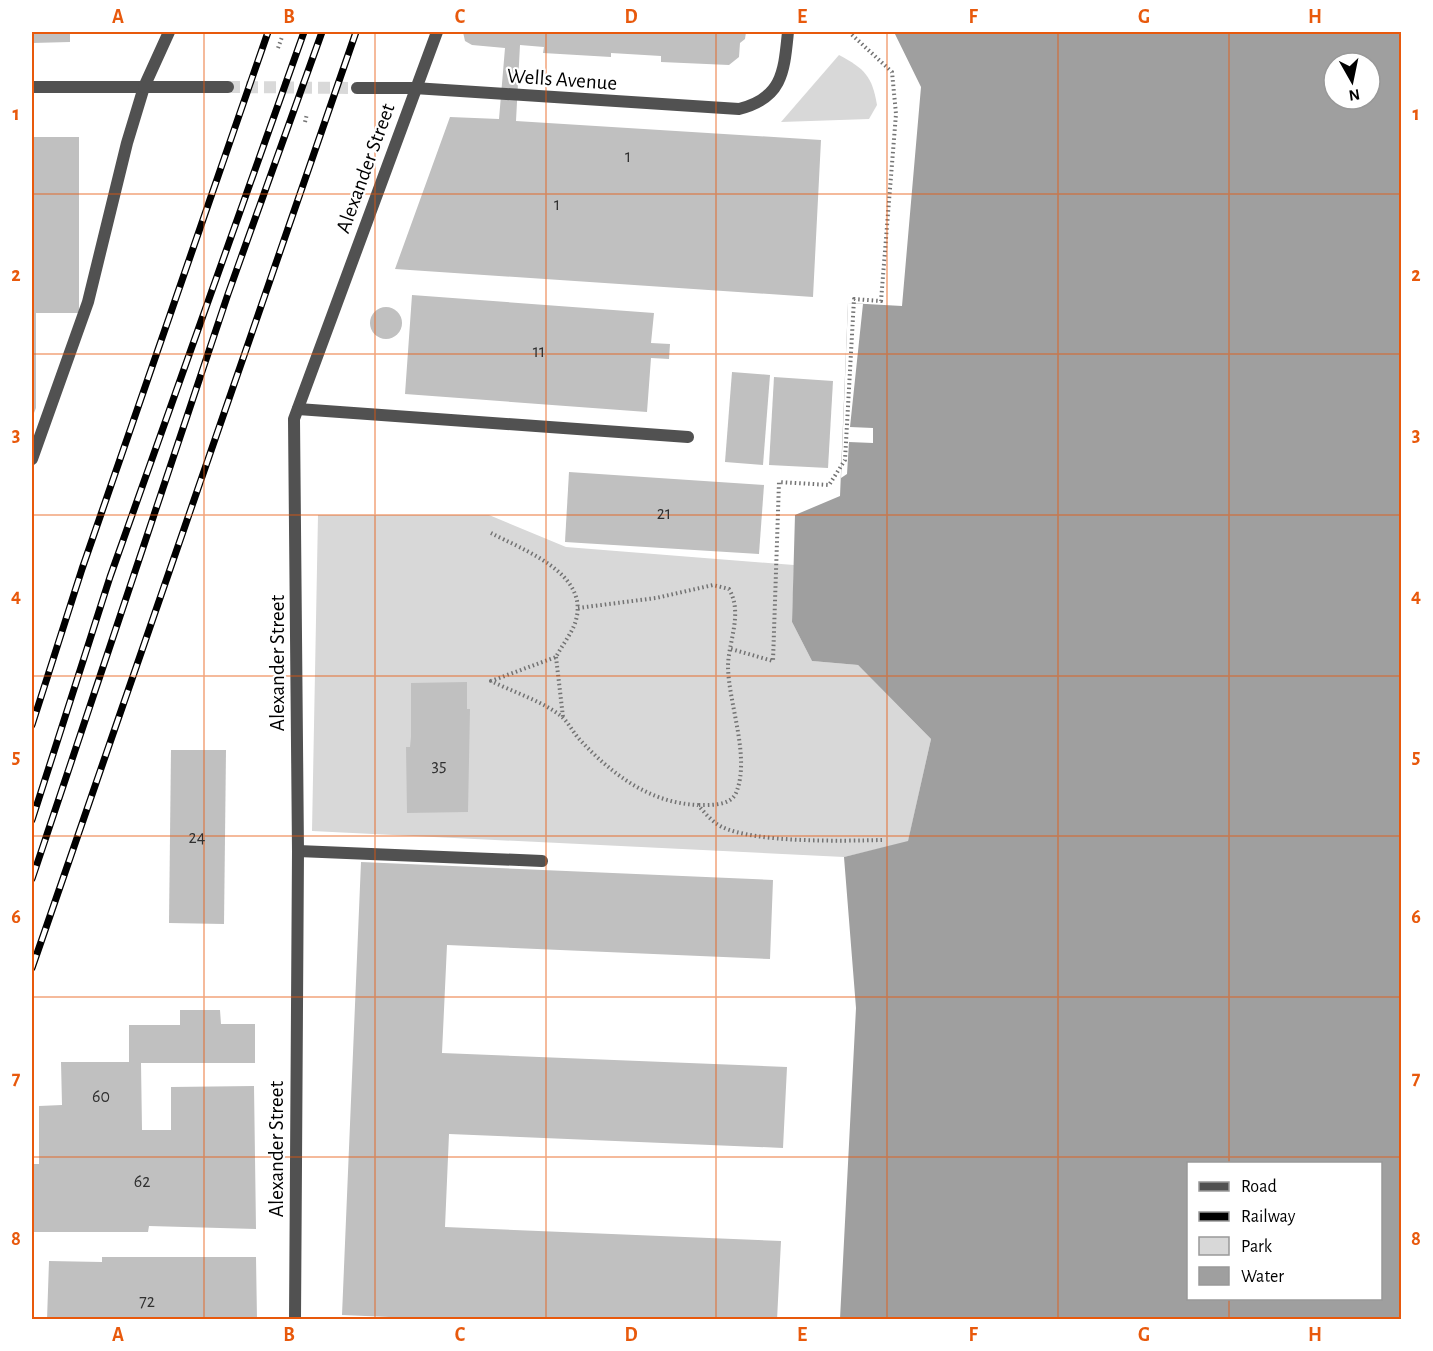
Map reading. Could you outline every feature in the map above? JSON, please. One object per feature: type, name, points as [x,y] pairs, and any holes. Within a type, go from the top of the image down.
[{"type":"street","points":[[32,459],[88,302],[127,143],[144,87],[169,32]]},
{"type":"street","name":"Alexander Street","points":[[295,1320],[298,851],[294,430],[298,409],[414,88],[437,32]]},
{"type":"street","name":"Wells Avenue","points":[[357,88],[414,88],[726,110],[747,107],[764,100],[771,93],[782,75],[788,32]]},
{"type":"street","points":[[32,87],[228,87]]},
{"type":"street","points":[[298,409],[688,437]]},
{"type":"street","points":[[298,851],[542,861]]},
{"type":"path","points":[[731,649],[773,661],[779,482],[829,485],[845,460],[854,299],[881,301],[896,114],[892,72],[849,32]]},
{"type":"path","points":[[278,48],[282,37]]},
{"type":"path","points":[[305,122],[307,114]]},
{"type":"path","points":[[491,533],[556,568],[576,594],[578,608],[576,621],[556,657],[563,717]]},
{"type":"path","points":[[556,657],[491,681],[563,717],[603,764],[650,795],[676,804],[713,805],[729,801],[736,793],[740,753],[729,686],[735,600],[729,590],[714,585],[656,598],[578,608]]},
{"type":"path","points":[[698,805],[713,821],[739,832],[825,841],[882,840]]},
{"type":"green space","points":[[839,55],[861,69],[870,80],[877,105],[869,119],[781,122]]},
{"type":"green space","points":[[318,515],[489,515],[566,547],[794,565],[792,622],[812,661],[858,665],[931,739],[908,842],[844,857],[312,831]]},
{"type":"water","points":[[894,32],[1401,32],[1401,1319],[840,1319],[856,1008],[844,857],[908,841],[931,739],[858,665],[812,661],[792,622],[795,515],[840,496],[848,303],[902,306],[921,87]]},
{"type":"pier","points":[[848,303],[863,304],[850,427],[873,428],[873,443],[849,442],[847,474],[841,478]]},
{"type":"building","points":[[32,32],[70,32],[70,42],[32,43]]},
{"type":"building","points":[[463,32],[746,32],[745,39],[740,43],[739,57],[729,65],[661,62],[661,56],[611,53],[611,57],[543,53],[544,47],[520,45],[516,121],[821,140],[813,297],[395,269],[450,117],[499,119],[505,48],[472,45],[465,41]]},
{"type":"building","points":[[32,137],[79,137],[79,313],[36,313],[36,408],[32,418]]},
{"type":"building","points":[[412,295],[654,313],[651,343],[670,344],[669,359],[651,358],[647,412],[405,394]]},
{"type":"building","points":[[386,307],[397,312],[402,323],[397,334],[386,339],[375,334],[370,323],[375,312]]},
{"type":"building","points":[[732,372],[770,375],[763,465],[725,462]]},
{"type":"building","points":[[774,377],[833,381],[828,468],[769,465]]},
{"type":"building","points":[[569,472],[764,485],[759,554],[565,542]]},
{"type":"building","points":[[467,682],[467,709],[470,709],[468,812],[407,813],[406,747],[410,747],[411,737],[411,683]]},
{"type":"building","points":[[171,750],[226,750],[224,924],[169,923]]},
{"type":"building","points":[[361,862],[773,880],[770,959],[447,945],[442,1053],[787,1067],[783,1148],[449,1134],[445,1227],[781,1241],[777,1320],[460,1320],[342,1315]]},
{"type":"building","points":[[180,1010],[220,1010],[221,1024],[255,1024],[255,1063],[141,1063],[142,1130],[171,1130],[171,1087],[254,1086],[256,1229],[149,1226],[148,1232],[32,1232],[32,1164],[39,1164],[39,1106],[62,1105],[61,1062],[129,1062],[129,1025],[180,1025]]},
{"type":"building","points":[[102,1257],[256,1257],[257,1320],[47,1320],[49,1261],[102,1262]]},
{"type":"tunnel","points":[[228,87],[357,88]]},
{"type":"railway","points":[[32,725],[82,569],[268,32]]},
{"type":"railway","points":[[32,820],[110,577],[304,32]]},
{"type":"railway","points":[[32,879],[228,294],[322,32]]},
{"type":"railway","points":[[32,968],[356,32]]}]
